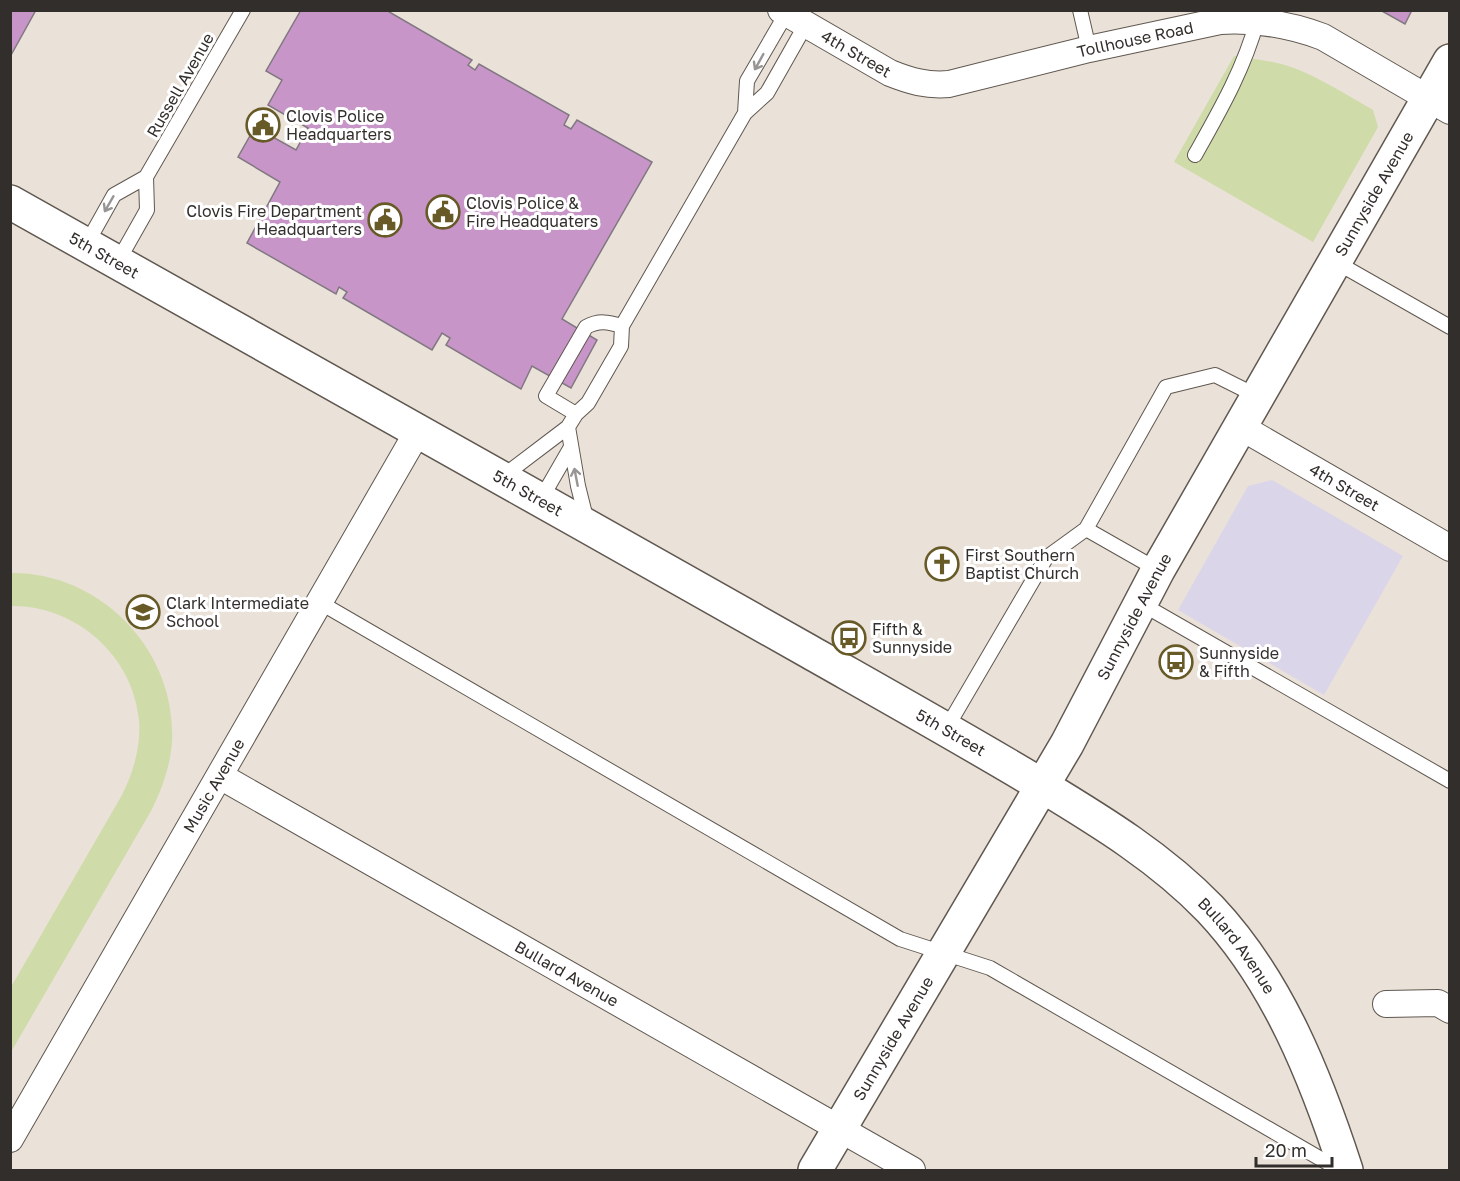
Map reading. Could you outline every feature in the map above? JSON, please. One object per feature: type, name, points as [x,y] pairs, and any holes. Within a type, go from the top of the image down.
[{"type":"main road","name":"Sunnyside Avenue","points":[[815,1170],[1067,744],[1158,570],[1334,261],[1439,105],[1449,61]]},
{"type":"main road","name":"5th Street","points":[[10,202],[541,499],[1043,786]]},
{"type":"main road","name":"Bullard Avenue","points":[[1043,786],[1112,828],[1162,864],[1211,910],[1257,968],[1299,1045],[1333,1130],[1346,1170]]},
{"type":"street","name":"4th Street","points":[[791,17],[890,73],[907,80],[935,85]]},
{"type":"street","name":"Tollhouse Road","points":[[935,85],[959,82],[1089,49],[1220,21],[1257,21],[1288,26],[1323,37],[1439,105]]},
{"type":"street","name":"4th Street","points":[[1239,426],[1449,548]]},
{"type":"street","name":"Music Avenue","points":[[10,1139],[418,431]]},
{"type":"street","name":"Bullard Avenue","points":[[220,776],[912,1170]]},
{"type":"street","points":[[1386,1004],[1438,1003],[1449,1010]]},
{"type":"lane","name":"Russell Avenue","points":[[146,177],[243,10]]},
{"type":"lane","points":[[1080,10],[1089,49]]},
{"type":"lane","points":[[745,114],[747,81],[791,17]]},
{"type":"lane","points":[[502,477],[568,427],[576,414],[588,403],[621,346],[622,326],[745,114],[767,93],[791,17]]},
{"type":"lane","points":[[1195,155],[1220,111],[1249,50],[1257,21]]},
{"type":"lane","points":[[86,245],[114,195],[146,177],[147,210],[117,262]]},
{"type":"lane","points":[[1334,261],[1449,327]]},
{"type":"lane","points":[[576,414],[546,396],[586,327],[606,321],[622,326]]},
{"type":"lane","points":[[946,729],[1046,558],[1086,529],[1166,387],[1215,375],[1257,396]]},
{"type":"lane","points":[[568,427],[570,447],[588,526]]},
{"type":"lane","points":[[541,499],[570,447]]},
{"type":"lane","points":[[1086,529],[1158,570]]},
{"type":"lane","points":[[320,602],[900,939],[943,955],[990,968],[1340,1170]]},
{"type":"lane","points":[[1140,603],[1449,781]]},
{"type":"shaded area","points":[[1272,480],[1403,556],[1324,695],[1178,610],[1248,486]]},
{"type":"green space","points":[[1234,56],[1294,68],[1373,110],[1378,127],[1313,242],[1174,162]]},
{"type":"green space","points":[[11,573],[44,576],[75,586],[103,602],[127,623],[147,648],[162,677],[170,709],[172,742],[165,778],[151,811],[11,1052],[11,987],[122,795],[136,758],[139,720],[134,696],[113,655],[97,638],[78,624],[57,614],[35,608],[11,606]]},
{"type":"building","points":[[10,10],[36,10],[10,57]]},
{"type":"building","name":"Clovis Police & Fire Headquaters","points":[[301,10],[386,10],[472,60],[468,65],[475,70],[479,64],[569,115],[564,125],[571,129],[577,120],[652,162],[562,319],[597,340],[571,388],[532,366],[521,389],[446,345],[450,338],[442,333],[432,350],[343,298],[347,292],[339,287],[336,294],[247,243],[280,182],[238,157],[255,127],[296,150],[308,128],[268,105],[282,80],[266,71]]},
{"type":"building","points":[[1380,10],[1412,10],[1405,24]]},
{"type":"place","name":"Clovis Police Headquarters","points":[[263,125]]},
{"type":"place","name":"Clovis Police & Fire Headquaters","points":[[443,212]]},
{"type":"place","name":"Clovis Fire Department Headquarters","points":[[385,220]]},
{"type":"place","name":"First Southern Baptist Church","points":[[942,564]]},
{"type":"place","name":"Clark Intermediate School","points":[[143,612]]},
{"type":"place","name":"Fifth & Sunnyside","points":[[849,638]]},
{"type":"place","name":"Sunnyside & Fifth","points":[[1176,662]]}]
